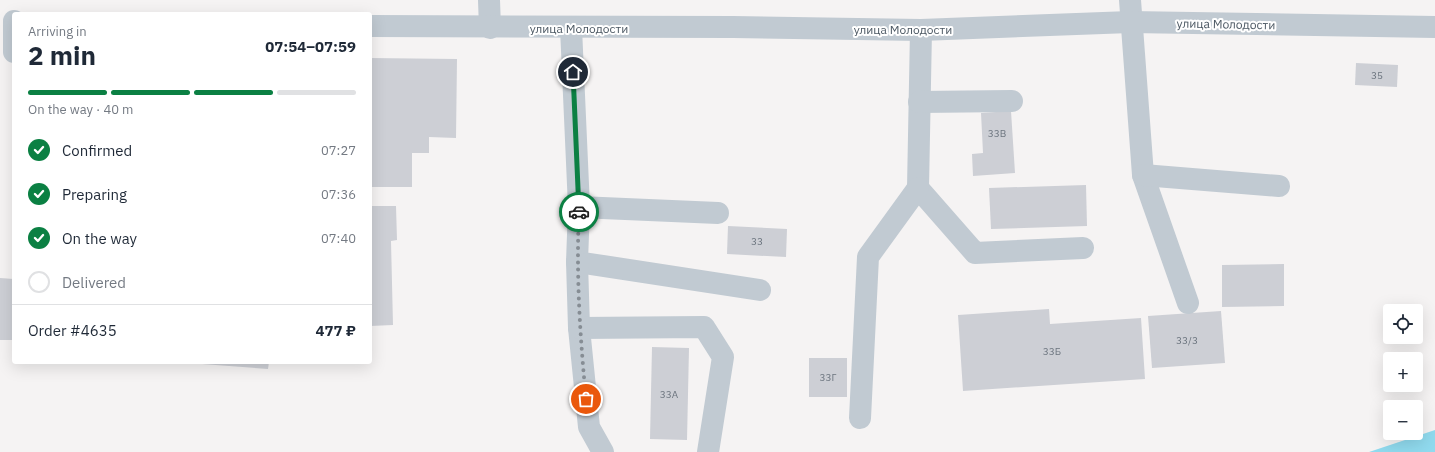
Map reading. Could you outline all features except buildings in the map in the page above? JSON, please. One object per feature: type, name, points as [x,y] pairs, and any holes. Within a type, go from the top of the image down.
[{"type":"street","points":[[489,0],[490,28]]},
{"type":"street","points":[[1130,0],[1130,22],[1143,176],[1188,303]]},
{"type":"street","points":[[0,22],[12,22]]},
{"type":"street","name":"улица Молодости","points":[[372,26],[490,28],[733,27],[921,30],[1130,22],[1435,27]]},
{"type":"street","points":[[571,28],[579,207],[577,262],[579,328],[589,427],[603,452]]},
{"type":"street","points":[[860,418],[868,257],[918,188],[921,30]]},
{"type":"street","points":[[919,102],[1012,101]]},
{"type":"street","points":[[1143,176],[1279,186]]},
{"type":"street","points":[[918,188],[975,253],[1082,248]]},
{"type":"street","points":[[579,207],[718,213]]},
{"type":"street","points":[[577,262],[760,290]]},
{"type":"street","points":[[579,328],[704,327],[722,357],[708,452]]},
{"type":"water","points":[[1435,430],[1435,452],[1369,452],[1405,440],[1423,440],[1423,434]]},
{"type":"way so far","points":[[579,212],[577,262],[579,328],[586,399]]},
{"type":"route","points":[[573,72],[579,212]]}]
